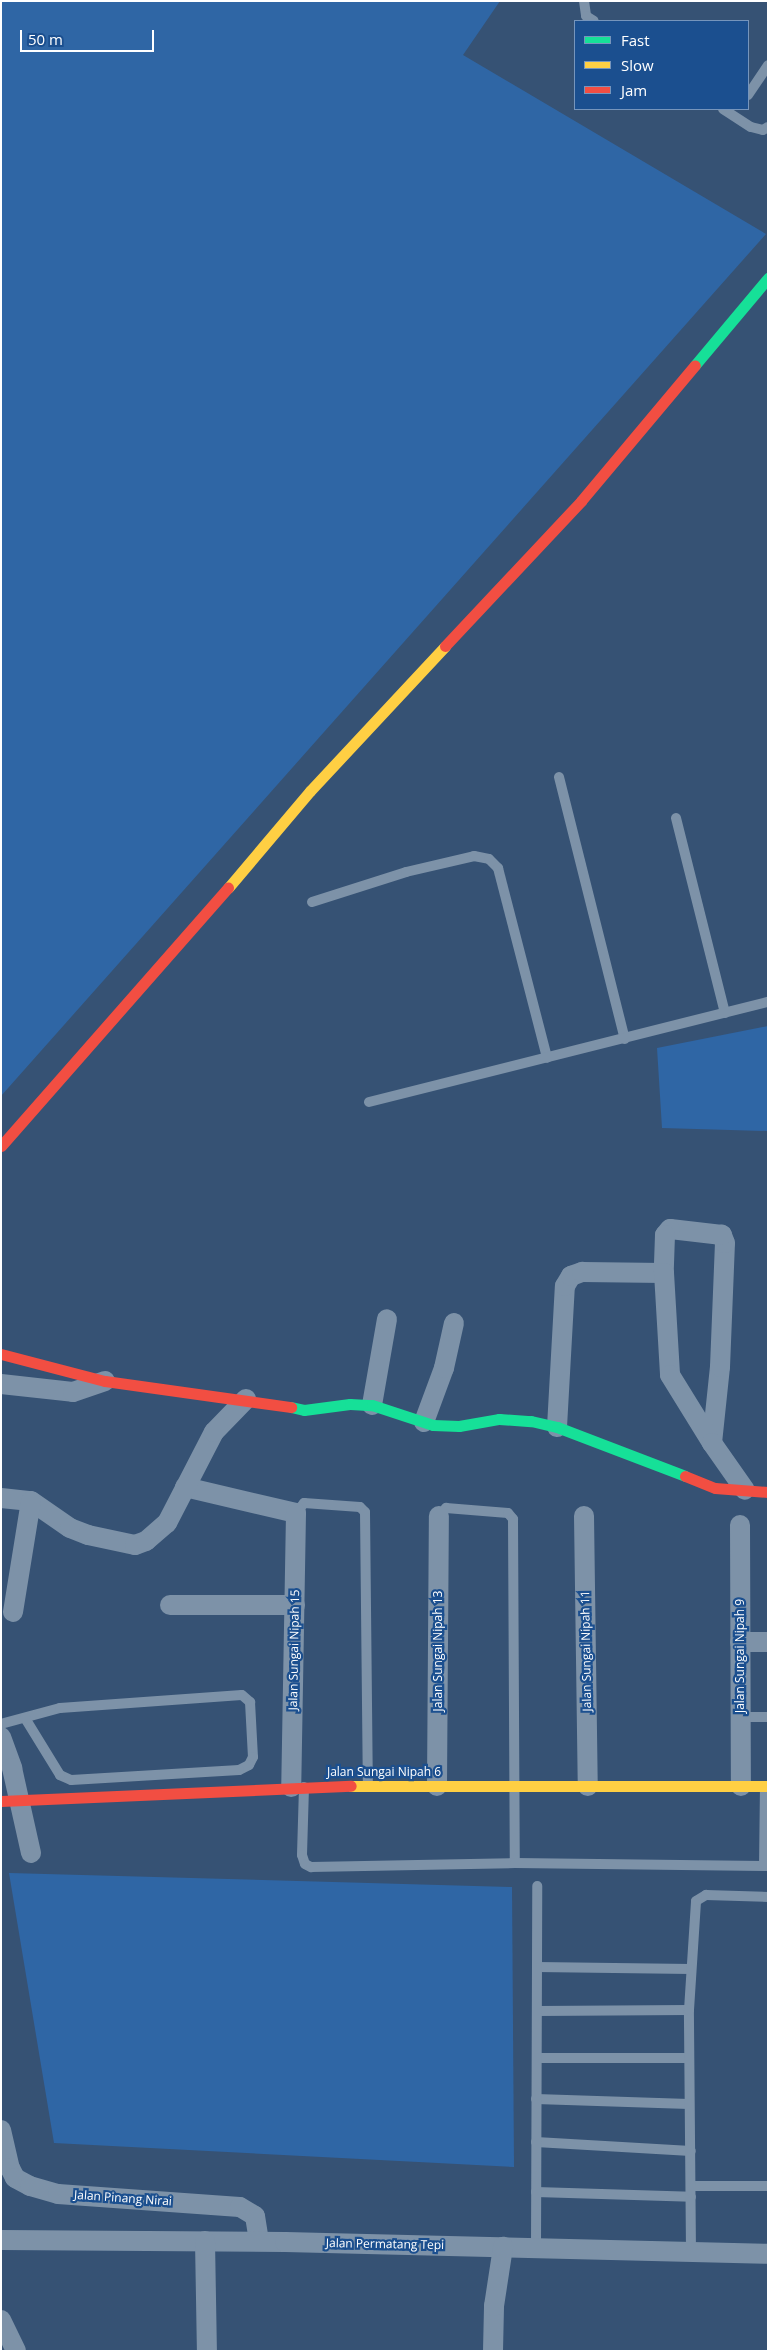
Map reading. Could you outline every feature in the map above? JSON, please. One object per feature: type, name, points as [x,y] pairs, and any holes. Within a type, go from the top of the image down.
[{"type":"street","points":[[1,1146],[175,950],[310,791],[581,501],[768,278]]},
{"type":"street","points":[[712,1443],[720,1367],[725,1243],[722,1235],[667,1231],[664,1273],[670,1374],[712,1443],[745,1490]]},
{"type":"street","points":[[556,1427],[565,1286],[571,1276],[582,1272],[664,1273]]},
{"type":"street","points":[[372,1405],[387,1318]]},
{"type":"street","points":[[424,1422],[444,1368],[454,1323]]},
{"type":"street","points":[[1,1354],[36,1360],[105,1382],[246,1399],[304,1410],[350,1404],[372,1405],[424,1422],[460,1426],[513,1419],[556,1427],[715,1488],[768,1492]]},
{"type":"street","points":[[1,1384],[73,1392],[105,1382]]},
{"type":"street","points":[[1,1498],[31,1501],[70,1528],[88,1535],[135,1545],[158,1534],[167,1523],[214,1432],[246,1399]]},
{"type":"street","points":[[185,1487],[296,1513]]},
{"type":"street","points":[[13,1612],[31,1501]]},
{"type":"street","name":"Jalan Sungai Nipah 15","points":[[296,1513],[295,1605],[298,1786]]},
{"type":"street","name":"Jalan Sungai Nipah 13","points":[[438,1786],[440,1516]]},
{"type":"street","name":"Jalan Sungai Nipah 11","points":[[584,1516],[588,1786]]},
{"type":"street","name":"Jalan Sungai Nipah 9","points":[[740,1525],[741,1786]]},
{"type":"street","points":[[170,1606],[295,1605]]},
{"type":"street","points":[[740,1642],[768,1642]]},
{"type":"street","points":[[1,1738],[10,1801],[31,1853]]},
{"type":"street","name":"Jalan Sungai Nipah 6","points":[[10,1801],[298,1786],[766,1786]]},
{"type":"street","name":"Jalan Pinang Nirai","points":[[1,2130],[10,2168],[16,2178],[30,2186],[58,2194],[240,2207],[254,2216],[259,2241]]},
{"type":"street","name":"Jalan Permatang Tepi","points":[[1,2240],[259,2241],[768,2254]]},
{"type":"street","points":[[205,2241],[207,2351]]},
{"type":"street","points":[[493,2351],[494,2306],[503,2247]]},
{"type":"street","points":[[1,2320],[16,2351]]},
{"type":"lane","points":[[584,1],[586,16],[592,20]]},
{"type":"lane","points":[[749,94],[768,65]]},
{"type":"lane","points":[[736,112],[751,127],[763,130],[768,127]]},
{"type":"lane","points":[[559,776],[625,1039]]},
{"type":"lane","points":[[676,818],[725,1013]]},
{"type":"lane","points":[[312,902],[406,872],[474,856],[489,859],[498,868],[547,1058]]},
{"type":"lane","points":[[369,1102],[768,1002]]},
{"type":"lane","points":[[296,1513],[304,1503],[360,1507],[365,1512],[368,1786]]},
{"type":"lane","points":[[440,1516],[446,1508],[508,1513],[513,1518],[512,1786],[515,1863]]},
{"type":"lane","points":[[1,1724],[60,1708],[242,1695],[250,1702],[253,1756],[249,1765],[239,1770],[71,1780],[60,1775],[25,1718]]},
{"type":"lane","points":[[740,1717],[768,1717]]},
{"type":"lane","points":[[298,1786],[302,1855],[305,1864],[311,1867],[515,1863],[766,1866],[766,1786]]},
{"type":"lane","points":[[536,2248],[537,1886]]},
{"type":"lane","points":[[691,2252],[692,2191],[689,2104],[689,2010],[696,1901],[699,1897],[768,1897]]},
{"type":"lane","points":[[537,1967],[692,1969]]},
{"type":"lane","points":[[537,2011],[689,2010]]},
{"type":"lane","points":[[537,2058],[689,2058]]},
{"type":"lane","points":[[536,2099],[689,2104]]},
{"type":"lane","points":[[536,2142],[691,2151]]},
{"type":"lane","points":[[536,2192],[692,2191],[768,2186]]},
{"type":"shaded area","points":[[1,1],[500,1],[463,55],[766,234],[1,1096]]},
{"type":"shaded area","points":[[768,1026],[768,1131],[662,1128],[657,1048]]},
{"type":"shaded area","points":[[9,1873],[512,1887],[514,2167],[54,2143]]},
{"type":"traffic: fast","points":[[695,365],[768,278]]},
{"type":"traffic: fast","points":[[291,1407],[304,1410],[350,1404],[372,1405],[433,1425],[459,1426],[499,1419],[531,1421],[557,1427],[685,1476]]},
{"type":"traffic: slow","points":[[228,888],[310,791],[445,646]]},
{"type":"traffic: slow","points":[[351,1786],[768,1786]]},
{"type":"traffic: jam","points":[[445,646],[581,501],[695,365]]},
{"type":"traffic: jam","points":[[1,1146],[228,888]]},
{"type":"traffic: jam","points":[[1,1354],[105,1381],[291,1407]]},
{"type":"traffic: jam","points":[[685,1476],[715,1488],[768,1492]]},
{"type":"traffic: jam","points":[[1,1801],[351,1786]]}]
